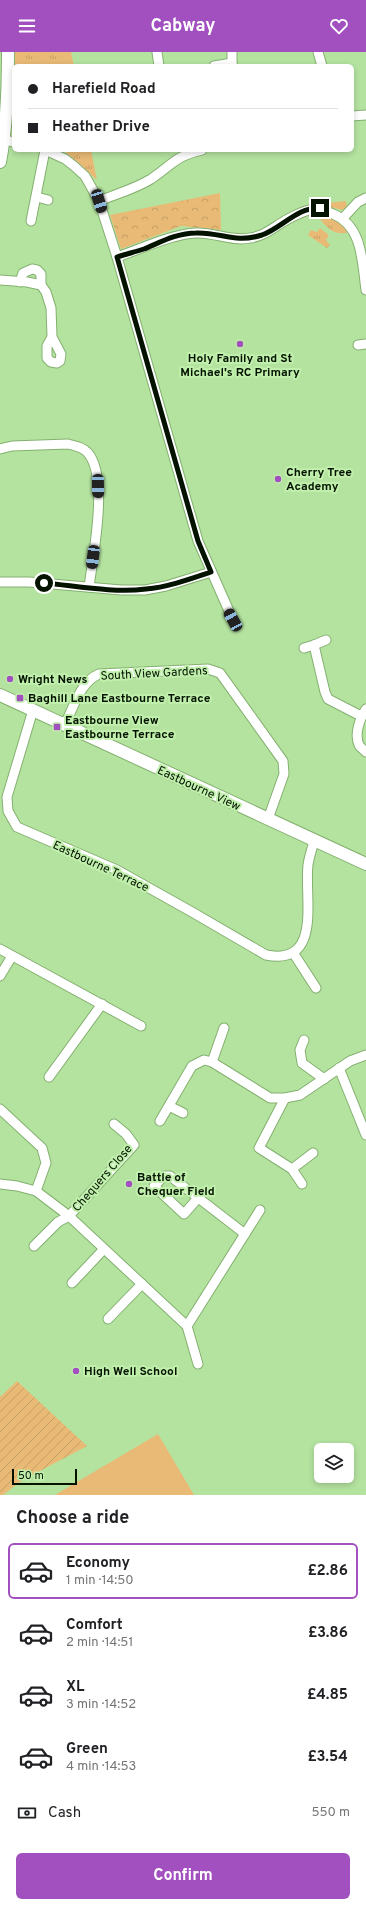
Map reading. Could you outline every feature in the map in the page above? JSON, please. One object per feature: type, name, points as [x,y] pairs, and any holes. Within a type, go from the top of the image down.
[{"type":"street","points":[[0,162],[9,141],[7,106],[8,52]]},
{"type":"street","points":[[156,52],[159,64]]},
{"type":"street","points":[[232,52],[232,64]]},
{"type":"street","points":[[318,52],[321,64]]},
{"type":"street","points":[[354,116],[366,115]]},
{"type":"street","points":[[31,221],[45,152]]},
{"type":"street","points":[[49,152],[65,159],[85,176],[99,201],[117,257],[198,541],[233,620]]},
{"type":"street","points":[[99,201],[130,189],[150,179],[181,156],[195,152]]},
{"type":"street","points":[[36,197],[48,200]]},
{"type":"street","points":[[343,218],[358,202],[366,198]]},
{"type":"street","points":[[117,257],[178,235],[197,233],[226,238],[250,239],[265,234],[288,219],[311,209],[324,210],[343,218],[356,235],[361,251],[366,290]]},
{"type":"street","points":[[20,282],[24,273],[32,269],[37,270],[41,274],[41,285],[46,292],[51,308],[52,337]]},
{"type":"street","points":[[0,280],[41,285]]},
{"type":"street","points":[[0,448],[12,446],[68,444],[77,446],[87,451],[97,472],[98,512],[89,587]]},
{"type":"street","points":[[0,582],[29,582],[121,590],[145,590],[166,586],[211,572]]},
{"type":"street","points":[[304,648],[326,640]]},
{"type":"street","points":[[314,645],[328,699],[364,713],[358,726],[358,739],[359,745],[366,752]]},
{"type":"street","name":"South View Gardens","points":[[65,724],[85,685],[93,676],[99,674],[208,669],[216,670],[220,673],[283,761],[284,774],[268,819]]},
{"type":"street","name":"Eastbourne View","points":[[0,695],[366,864]]},
{"type":"street","name":"Eastbourne Terrace","points":[[33,710],[7,797],[8,811],[17,827],[117,870],[266,955],[280,958],[294,954]]},
{"type":"street","points":[[314,841],[308,865],[308,925],[301,946],[294,954],[316,988]]},
{"type":"street","points":[[0,950],[141,1026]]},
{"type":"street","points":[[0,976],[12,956]]},
{"type":"street","points":[[49,1077],[102,1004]]},
{"type":"street","points":[[212,1062],[224,1028]]},
{"type":"street","points":[[300,1043],[302,1063],[324,1079]]},
{"type":"street","points":[[160,1121],[192,1066],[204,1060],[212,1062],[270,1098],[285,1098],[300,1094],[350,1061],[366,1055]]},
{"type":"street","points":[[339,1068],[366,1135]]},
{"type":"street","points":[[285,1098],[259,1148],[292,1169],[302,1184]]},
{"type":"street","points":[[169,1106],[183,1113]]},
{"type":"street","points":[[0,1109],[42,1148],[46,1163],[36,1191]]},
{"type":"street","name":"Chequers Close","points":[[34,1246],[58,1222],[69,1216],[134,1145],[126,1134],[114,1124]]},
{"type":"street","points":[[292,1169],[313,1153]]},
{"type":"street","points":[[198,1198],[184,1214],[154,1186],[164,1176],[170,1176],[245,1234]]},
{"type":"street","name":"Chequers Close","points":[[0,1184],[17,1186],[36,1191],[69,1216],[187,1326]]},
{"type":"street","points":[[198,1364],[187,1326],[260,1210]]},
{"type":"street","points":[[72,1283],[104,1249]]},
{"type":"street","points":[[108,1319],[142,1284]]},
{"type":"green space","points":[[15,52],[71,52],[74,64],[15,64]]},
{"type":"green space","points":[[65,152],[91,152],[97,180]]},
{"type":"green space","points":[[220,193],[221,230],[181,226],[121,249],[110,215]]},
{"type":"green space","points":[[346,201],[347,207],[342,210],[326,206],[326,203]]},
{"type":"green space","points":[[316,212],[338,219],[349,232],[338,233],[329,229]]},
{"type":"green space","points":[[320,228],[329,235],[326,240],[330,245],[327,248],[308,235],[311,230],[317,232]]},
{"type":"green space","points":[[17,1381],[87,1446],[21,1481],[3,1495],[0,1495],[0,1397]]},
{"type":"green space","points":[[158,1434],[194,1495],[55,1495]]},
{"type":"place","name":"Holy Family and St Michael's RC Primary","points":[[240,344]]},
{"type":"place","name":"Cherry Tree Academy","points":[[278,479]]},
{"type":"place","name":"Wright News","points":[[10,679]]},
{"type":"place","name":"Baghill Lane Eastbourne Terrace","points":[[20,698]]},
{"type":"place","name":"Eastbourne View Eastbourne Terrace","points":[[57,727]]},
{"type":"place","name":"Battle of Chequer Field","points":[[129,1184]]},
{"type":"place","name":"High Well School","points":[[76,1371]]},
{"type":"route","points":[[44,583],[121,590],[145,590],[166,586],[211,572],[198,541],[117,257],[143,249],[178,235],[197,233],[226,238],[250,239],[265,234],[288,219],[311,209],[320,208]]}]
